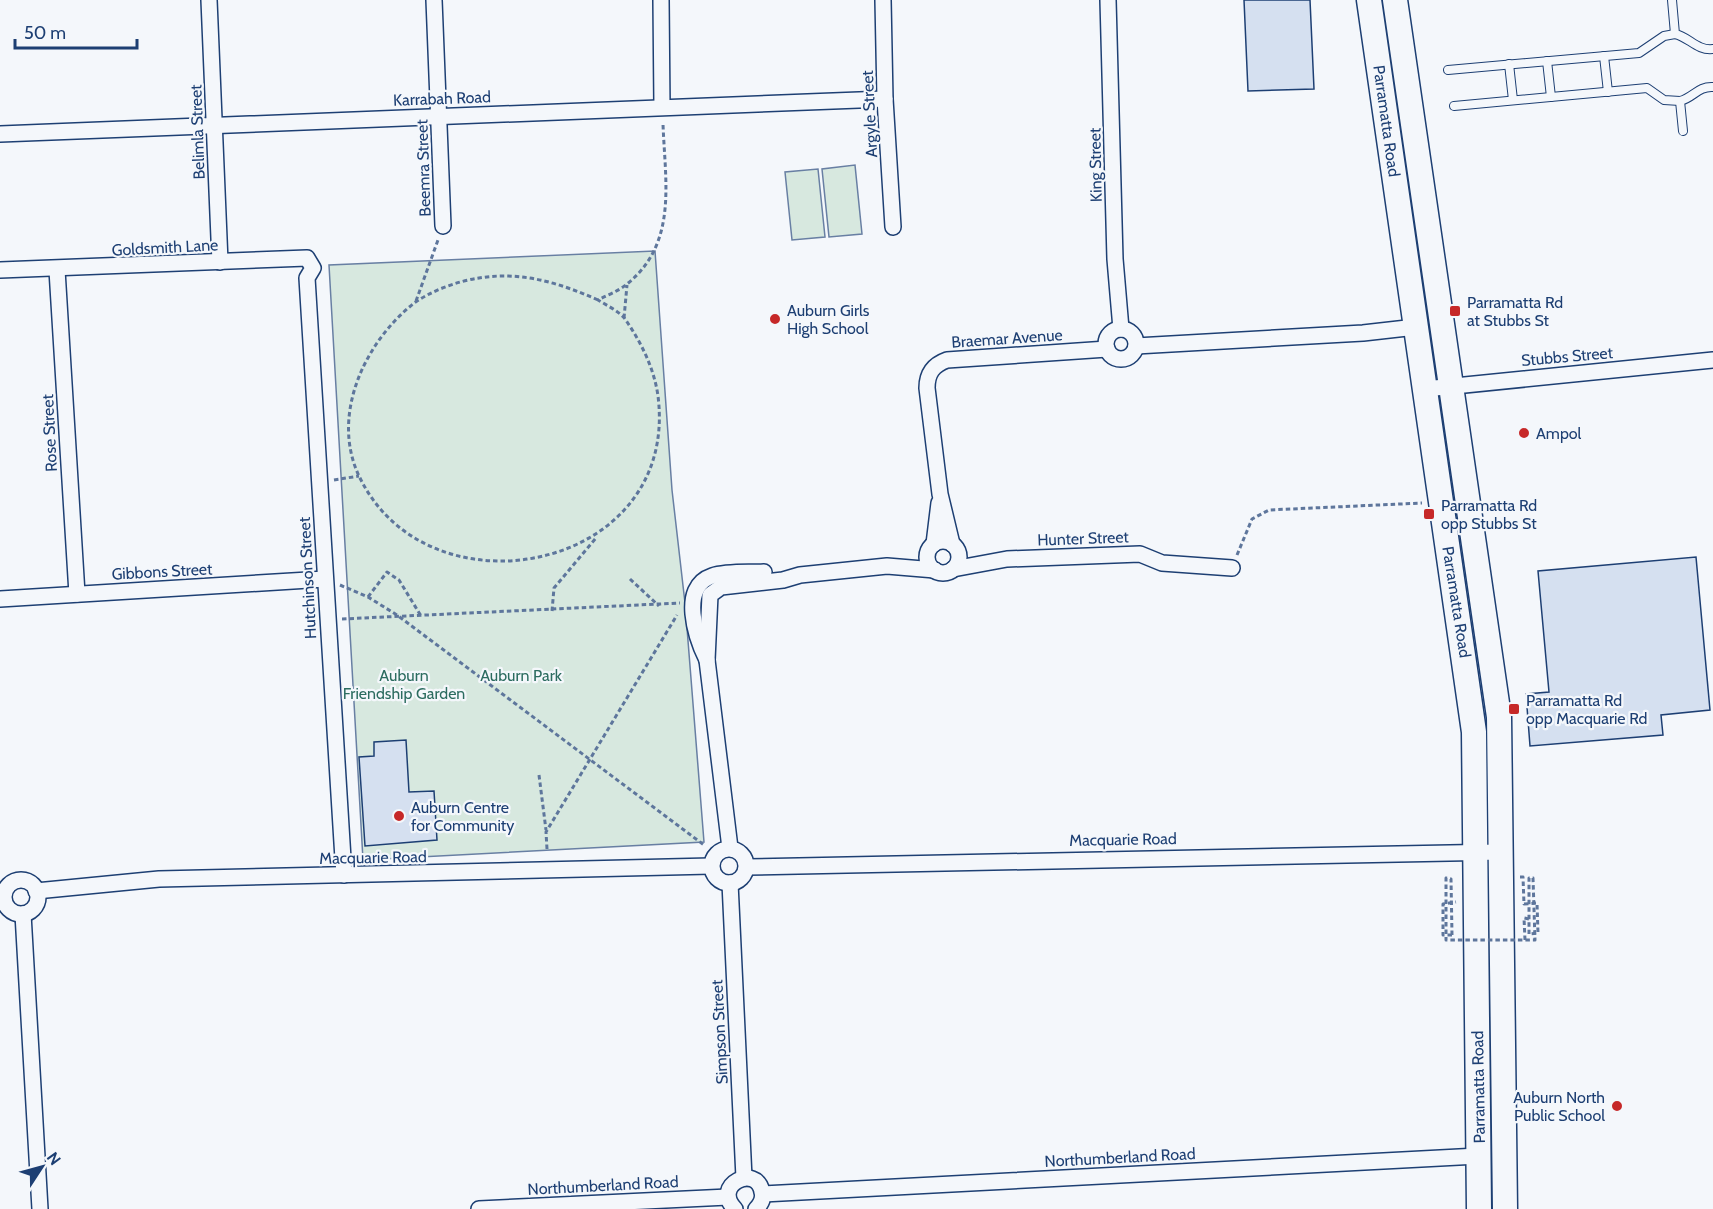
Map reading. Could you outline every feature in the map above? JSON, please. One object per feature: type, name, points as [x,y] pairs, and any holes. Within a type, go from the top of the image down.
[{"type":"highway","name":"Parramatta Road","points":[[1369,0],[1471,699],[1476,851],[1479,1209]]},
{"type":"highway","name":"Parramatta Road","points":[[1395,0],[1499,717],[1505,1209]]},
{"type":"street","name":"Belimla Street","points":[[209,0],[220,262]]},
{"type":"street","name":"Beemra Street","points":[[434,0],[443,226]]},
{"type":"street","points":[[661,0],[663,107]]},
{"type":"street","name":"Argyle Street","points":[[883,0],[885,99],[893,227]]},
{"type":"street","name":"King Street","points":[[1108,0],[1115,259],[1121,329]]},
{"type":"street","name":"Karrabah Road","points":[[0,134],[885,99]]},
{"type":"street","name":"Goldsmith Lane","points":[[0,270],[57,270],[307,258],[313,268],[307,278]]},
{"type":"street","name":"Rose Street","points":[[57,270],[77,594]]},
{"type":"street","name":"Hutchinson Street","points":[[307,278],[344,875]]},
{"type":"street","points":[[1136,346],[1363,333],[1416,327]]},
{"type":"street","points":[[1121,329],[1133,334],[1136,346],[1132,354],[1125,358],[1116,358],[1107,349],[1109,335],[1121,329]]},
{"type":"street","name":"Braemar Avenue","points":[[955,547],[940,494],[927,378],[934,366],[947,360],[1107,349]]},
{"type":"street","name":"Stubbs Street","points":[[1425,389],[1713,360]]},
{"type":"street","name":"Braemar Avenue","points":[[931,548],[940,494]]},
{"type":"street","points":[[730,848],[707,660],[710,595],[721,587],[800,575],[887,566],[944,573],[953,569],[958,561],[955,547],[943,541],[887,566]]},
{"type":"street","name":"Hunter Street","points":[[955,547],[1007,559]]},
{"type":"street","points":[[931,548],[928,562],[934,570]]},
{"type":"street","name":"Hunter Street","points":[[953,569],[1007,559],[1140,554],[1162,562],[1232,568]]},
{"type":"street","points":[[707,660],[698,642],[689,602],[697,588],[710,576],[785,571],[800,575]]},
{"type":"street","name":"Gibbons Street","points":[[0,599],[325,579]]},
{"type":"street","points":[[730,848],[740,852],[747,867],[743,876],[730,883],[719,880],[711,866],[716,854],[730,848]]},
{"type":"street","name":"Macquarie Road","points":[[747,867],[1501,852]]},
{"type":"street","name":"Macquarie Road","points":[[36,891],[159,879],[711,866]]},
{"type":"street","points":[[19,880],[30,883],[36,891],[35,906],[23,914],[8,909],[2,894],[9,884],[19,880]]},
{"type":"street","name":"Simpson Street","points":[[730,883],[744,1178]]},
{"type":"street","points":[[23,914],[40,1209]]},
{"type":"street","name":"Northumberland Road","points":[[763,1194],[1478,1156]]},
{"type":"street","points":[[732,1203],[734,1182],[744,1178],[759,1184],[763,1194],[756,1209]]},
{"type":"street","name":"Northumberland Road","points":[[479,1209],[732,1203]]},
{"type":"lane","points":[[1672,0],[1675,34]]},
{"type":"lane","points":[[1448,70],[1640,52],[1664,36],[1675,34],[1686,36],[1699,47],[1713,50]]},
{"type":"lane","points":[[1604,56],[1608,92]]},
{"type":"lane","points":[[1547,61],[1551,97]]},
{"type":"lane","points":[[1509,64],[1513,100]]},
{"type":"lane","points":[[1454,106],[1647,88],[1664,100],[1680,101],[1686,100],[1698,89],[1713,87]]},
{"type":"lane","points":[[1680,101],[1683,131]]},
{"type":"path","points":[[598,300],[627,285],[655,251],[666,219],[663,107]]},
{"type":"path","points":[[415,303],[443,226]]},
{"type":"path","points":[[552,610],[554,588],[598,534],[626,509],[643,483],[653,460],[660,426],[658,395],[651,366],[624,318],[598,300],[547,281],[502,276],[478,278],[451,285],[415,303],[373,348],[358,377],[349,425],[351,452],[359,476],[382,513],[416,540],[453,555],[491,560],[526,558],[575,547],[598,534]]},
{"type":"path","points":[[624,318],[627,285]]},
{"type":"path","points":[[320,483],[359,476]]},
{"type":"path","points":[[1232,568],[1252,519],[1269,510],[1427,502]]},
{"type":"path","points":[[368,597],[387,572],[399,580],[421,616]]},
{"type":"path","points":[[325,579],[368,597],[397,615],[704,845]]},
{"type":"path","points":[[328,620],[397,615],[421,616],[659,606],[630,579]]},
{"type":"path","points":[[546,832],[689,602]]},
{"type":"path","points":[[538,775],[547,849]]},
{"type":"path","points":[[1455,877],[1456,904],[1443,904],[1443,935],[1452,935],[1451,879],[1446,878],[1446,940],[1535,940],[1533,878],[1528,878],[1529,919],[1529,934],[1538,933],[1538,903],[1524,904],[1523,877],[1516,877]]},
{"type":"path","points":[[1525,940],[1524,918],[1529,919]]},
{"type":"green space","points":[[855,165],[862,234],[829,237],[822,169]]},
{"type":"green space","points":[[818,169],[825,237],[792,240],[785,172]]},
{"type":"green space","name":"Auburn Park","points":[[655,251],[672,490],[685,603],[704,842],[363,860],[329,265]]},
{"type":"building","points":[[1244,0],[1310,0],[1314,89],[1248,91]]},
{"type":"building","points":[[1696,557],[1710,710],[1661,715],[1663,735],[1530,746],[1526,694],[1549,692],[1538,571]]},
{"type":"building","name":"Auburn Centre for Community","points":[[406,740],[409,792],[434,791],[437,840],[365,846],[359,757],[374,756],[374,742]]},
{"type":"place","name":"Parramatta Rd at Stubbs St","points":[[1455,311]]},
{"type":"place","name":"Auburn Girls High School","points":[[775,319]]},
{"type":"place","name":"Ampol","points":[[1524,433]]},
{"type":"place","name":"Parramatta Rd opp Stubbs St","points":[[1429,514]]},
{"type":"place","name":"Parramatta Rd opp Macquarie Rd","points":[[1514,709]]},
{"type":"place","name":"Auburn Centre for Community","points":[[399,816]]},
{"type":"place","name":"Auburn North Public School","points":[[1617,1106]]},
{"type":"park label","name":"Auburn Friendship Garden","points":[[404,684]]}]
